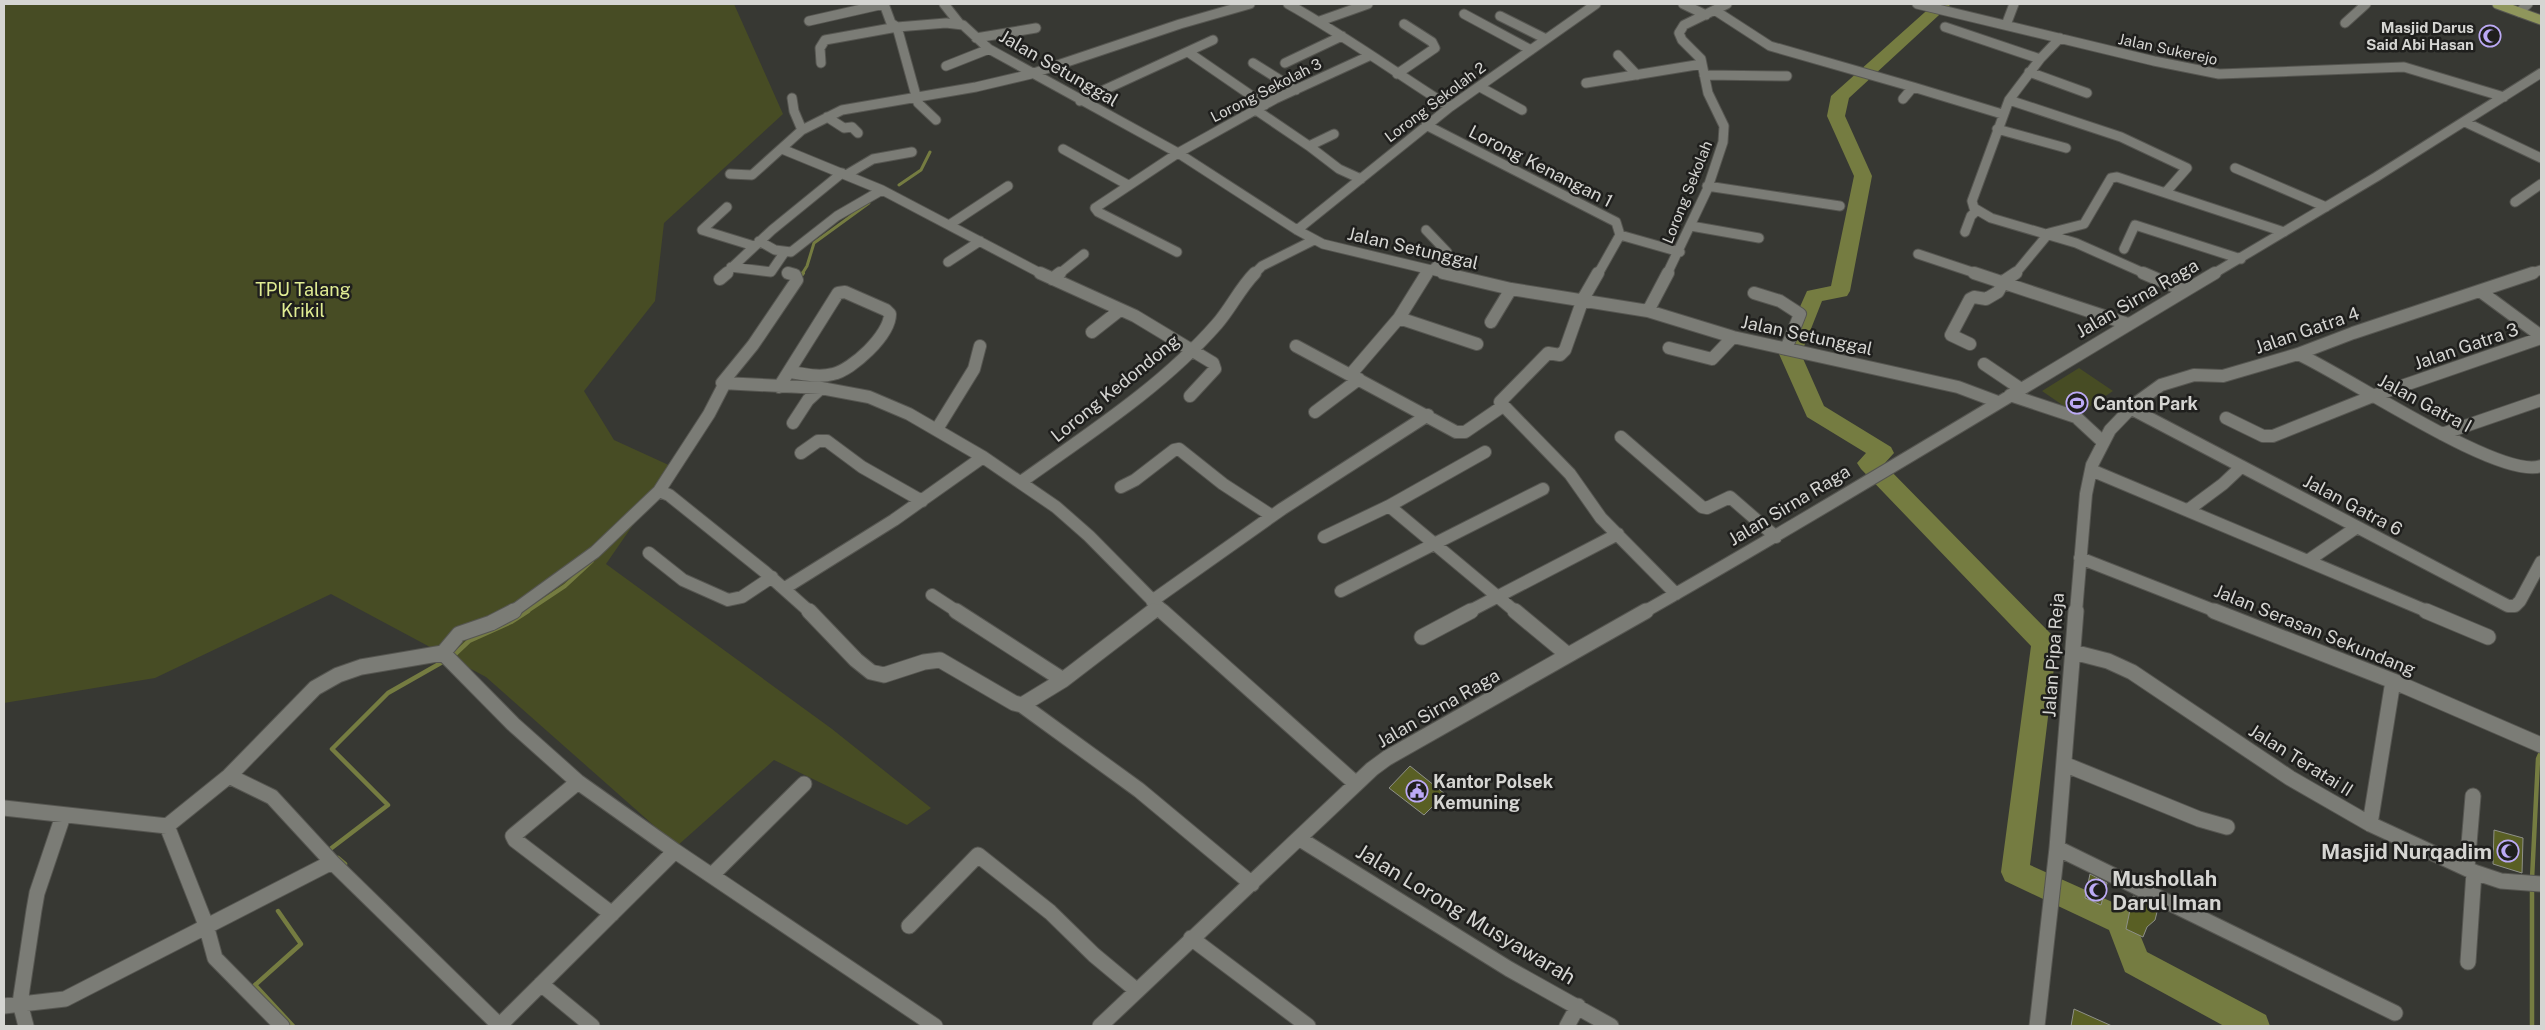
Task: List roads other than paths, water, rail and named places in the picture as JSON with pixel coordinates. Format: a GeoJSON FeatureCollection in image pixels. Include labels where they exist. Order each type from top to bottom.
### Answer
{"type":"FeatureCollection","features":[{"type":"Feature","properties":{"kind":"main road"},"geometry":{"type":"LineString","coordinates":[[2497,4],[2541,20]]}},
{"type":"Feature","properties":{"kind":"street"},"geometry":{"type":"LineString","coordinates":[[809,21],[884,4],[890,23],[897,27],[921,108],[936,120]]}},
{"type":"Feature","properties":{"kind":"street","name":"Jalan Setunggal"},"geometry":{"type":"LineString","coordinates":[[944,4],[959,23],[989,49],[1080,101],[1178,153],[1297,230],[1314,240],[1334,248],[1511,289],[1648,311],[1733,337],[1958,387],[1998,402]]}},
{"type":"Feature","properties":{"kind":"street"},"geometry":{"type":"LineString","coordinates":[[730,174],[752,175],[802,130],[827,117],[857,106],[917,97],[1031,74],[1158,30],[1250,4]]}},
{"type":"Feature","properties":{"kind":"street"},"geometry":{"type":"LineString","coordinates":[[1288,4],[1320,21],[1369,56],[1450,107]]}},
{"type":"Feature","properties":{"kind":"street"},"geometry":{"type":"LineString","coordinates":[[1341,4],[1349,10]]}},
{"type":"Feature","properties":{"kind":"street"},"geometry":{"type":"LineString","coordinates":[[1320,21],[1368,4]]}},
{"type":"Feature","properties":{"kind":"street","name":"Lorong Sekolah 2"},"geometry":{"type":"LineString","coordinates":[[1297,230],[1426,125],[1596,4]]}},
{"type":"Feature","properties":{"kind":"street"},"geometry":{"type":"LineString","coordinates":[[1683,4],[1711,13],[1770,46],[1862,71],[2002,114]]}},
{"type":"Feature","properties":{"kind":"street"},"geometry":{"type":"LineString","coordinates":[[1711,13],[1727,4]]}},
{"type":"Feature","properties":{"kind":"street","name":"Jalan Sukerejo"},"geometry":{"type":"LineString","coordinates":[[1917,4],[2172,66],[2219,74],[2404,67],[2504,97]]}},
{"type":"Feature","properties":{"kind":"street"},"geometry":{"type":"LineString","coordinates":[[2006,25],[2014,4]]}},
{"type":"Feature","properties":{"kind":"street"},"geometry":{"type":"LineString","coordinates":[[2345,23],[2366,4]]}},
{"type":"Feature","properties":{"kind":"street"},"geometry":{"type":"LineString","coordinates":[[2519,12],[2528,4]]}},
{"type":"Feature","properties":{"kind":"street","name":"Lorong Sekolah"},"geometry":{"type":"LineString","coordinates":[[1648,311],[1680,252],[1720,154],[1724,125],[1708,96],[1699,54],[1681,39],[1680,33],[1684,25],[1711,13]]}},
{"type":"Feature","properties":{"kind":"street"},"geometry":{"type":"LineString","coordinates":[[1464,14],[1532,50]]}},
{"type":"Feature","properties":{"kind":"street"},"geometry":{"type":"LineString","coordinates":[[1500,16],[1546,39]]}},
{"type":"Feature","properties":{"kind":"street"},"geometry":{"type":"LineString","coordinates":[[821,63],[820,48],[824,40],[897,27],[959,23]]}},
{"type":"Feature","properties":{"kind":"street"},"geometry":{"type":"LineString","coordinates":[[1397,74],[1432,51],[1435,46],[1404,24]]}},
{"type":"Feature","properties":{"kind":"street"},"geometry":{"type":"LineString","coordinates":[[1945,27],[2040,59]]}},
{"type":"Feature","properties":{"kind":"street"},"geometry":{"type":"LineString","coordinates":[[976,38],[1036,28]]}},
{"type":"Feature","properties":{"kind":"street"},"geometry":{"type":"LineString","coordinates":[[1285,63],[1342,36]]}},
{"type":"Feature","properties":{"kind":"street"},"geometry":{"type":"LineString","coordinates":[[2060,38],[2030,72],[2009,100],[2002,114],[1972,201],[1976,211],[1991,218],[2076,243],[2185,291]]}},
{"type":"Feature","properties":{"kind":"street"},"geometry":{"type":"LineString","coordinates":[[1080,101],[1213,40]]}},
{"type":"Feature","properties":{"kind":"street"},"geometry":{"type":"LineString","coordinates":[[946,66],[989,49]]}},
{"type":"Feature","properties":{"kind":"street"},"geometry":{"type":"LineString","coordinates":[[1188,52],[1339,169],[1361,178]]}},
{"type":"Feature","properties":{"kind":"street"},"geometry":{"type":"LineString","coordinates":[[1618,55],[1637,75]]}},
{"type":"Feature","properties":{"kind":"street","name":"Lorong Sekolah 3"},"geometry":{"type":"LineString","coordinates":[[1176,252],[1095,210],[1096,206],[1178,153],[1261,107],[1369,56]]}},
{"type":"Feature","properties":{"kind":"street"},"geometry":{"type":"LineString","coordinates":[[1253,63],[1296,90]]}},
{"type":"Feature","properties":{"kind":"street"},"geometry":{"type":"LineString","coordinates":[[1586,83],[1637,75],[1703,70],[1787,76]]}},
{"type":"Feature","properties":{"kind":"street"},"geometry":{"type":"LineString","coordinates":[[2030,72],[2087,93]]}},
{"type":"Feature","properties":{"kind":"street","name":"Jalan Sirna Raga"},"geometry":{"type":"LineString","coordinates":[[1100,1026],[1191,938],[1300,839],[1354,782],[1387,758],[1776,537],[1868,479],[2241,259],[2466,122],[2541,73]]}},
{"type":"Feature","properties":{"kind":"street"},"geometry":{"type":"LineString","coordinates":[[1480,86],[1522,110]]}},
{"type":"Feature","properties":{"kind":"street"},"geometry":{"type":"LineString","coordinates":[[1903,100],[1910,88],[1913,87]]}},
{"type":"Feature","properties":{"kind":"street"},"geometry":{"type":"LineString","coordinates":[[792,98],[794,111],[802,130]]}},
{"type":"Feature","properties":{"kind":"street"},"geometry":{"type":"LineString","coordinates":[[2009,100],[2122,137],[2187,168],[2166,192]]}},
{"type":"Feature","properties":{"kind":"street"},"geometry":{"type":"LineString","coordinates":[[827,117],[844,128],[852,127],[858,133]]}},
{"type":"Feature","properties":{"kind":"street"},"geometry":{"type":"LineString","coordinates":[[2466,122],[2541,158]]}},
{"type":"Feature","properties":{"kind":"street","name":"Lorong Kenangan 1"},"geometry":{"type":"LineString","coordinates":[[1426,125],[1616,222],[1620,235]]}},
{"type":"Feature","properties":{"kind":"street"},"geometry":{"type":"LineString","coordinates":[[1998,129],[2066,148]]}},
{"type":"Feature","properties":{"kind":"street"},"geometry":{"type":"LineString","coordinates":[[1309,146],[1334,134]]}},
{"type":"Feature","properties":{"kind":"street"},"geometry":{"type":"LineString","coordinates":[[782,149],[882,190],[1052,279],[1120,310],[1191,350],[1215,366],[1190,396]]}},
{"type":"Feature","properties":{"kind":"street"},"geometry":{"type":"LineString","coordinates":[[1063,149],[1128,185]]}},
{"type":"Feature","properties":{"kind":"street"},"geometry":{"type":"LineString","coordinates":[[720,279],[757,243],[844,174],[873,159],[912,152]]}},
{"type":"Feature","properties":{"kind":"street"},"geometry":{"type":"LineString","coordinates":[[2235,168],[2326,207]]}},
{"type":"Feature","properties":{"kind":"street"},"geometry":{"type":"LineString","coordinates":[[1970,344],[1951,335],[1970,299],[1974,297],[1986,299],[1998,292],[2004,281],[2014,274],[2048,234],[2060,228],[2084,224],[2111,178],[2166,192],[2284,232]]}},
{"type":"Feature","properties":{"kind":"street"},"geometry":{"type":"LineString","coordinates":[[2515,202],[2541,184]]}},
{"type":"Feature","properties":{"kind":"street"},"geometry":{"type":"LineString","coordinates":[[949,225],[1008,186]]}},
{"type":"Feature","properties":{"kind":"street"},"geometry":{"type":"LineString","coordinates":[[1707,186],[1840,206]]}},
{"type":"Feature","properties":{"kind":"street"},"geometry":{"type":"LineString","coordinates":[[727,207],[702,230],[757,243],[784,253],[796,250],[837,216],[882,190]]}},
{"type":"Feature","properties":{"kind":"street"},"geometry":{"type":"LineString","coordinates":[[1965,232],[1971,216],[1976,211]]}},
{"type":"Feature","properties":{"kind":"street"},"geometry":{"type":"LineString","coordinates":[[2124,249],[2135,225],[2241,259]]}},
{"type":"Feature","properties":{"kind":"street"},"geometry":{"type":"LineString","coordinates":[[1691,226],[1759,238]]}},
{"type":"Feature","properties":{"kind":"street"},"geometry":{"type":"LineString","coordinates":[[1315,412],[1355,377],[1430,270],[1445,258],[1447,252],[1445,247],[1426,230]]}},
{"type":"Feature","properties":{"kind":"street"},"geometry":{"type":"LineString","coordinates":[[1676,594],[1601,518],[1570,474],[1503,406],[1501,400],[1547,354],[1560,355],[1565,350],[1583,300],[1620,235],[1680,252]]}},
{"type":"Feature","properties":{"kind":"street","name":"Lorong Kedondong"},"geometry":{"type":"LineString","coordinates":[[1021,482],[1111,418],[1160,378],[1220,320],[1254,272],[1272,260],[1314,240]]}},
{"type":"Feature","properties":{"kind":"street"},"geometry":{"type":"LineString","coordinates":[[948,262],[980,241]]}},
{"type":"Feature","properties":{"kind":"street"},"geometry":{"type":"LineString","coordinates":[[731,267],[771,272],[784,253]]}},
{"type":"Feature","properties":{"kind":"street"},"geometry":{"type":"LineString","coordinates":[[1052,279],[1084,254]]}},
{"type":"Feature","properties":{"kind":"street"},"geometry":{"type":"LineString","coordinates":[[1918,254],[2004,281],[2128,324]]}},
{"type":"Feature","properties":{"kind":"street","name":"Jalan Gatra 4"},"geometry":{"type":"LineString","coordinates":[[2102,442],[2130,408],[2153,389],[2175,380],[2194,376],[2223,376],[2298,354],[2541,270]]}},
{"type":"Feature","properties":{"kind":"street"},"geometry":{"type":"LineString","coordinates":[[788,273],[794,275],[797,280],[752,345],[722,383],[821,388],[853,392],[887,402],[983,457],[1056,507],[1089,536],[1155,604],[1354,782]]}},
{"type":"Feature","properties":{"kind":"street"},"geometry":{"type":"LineString","coordinates":[[1491,322],[1511,289]]}},
{"type":"Feature","properties":{"kind":"street"},"geometry":{"type":"LineString","coordinates":[[2480,291],[2541,337]]}},
{"type":"Feature","properties":{"kind":"street"},"geometry":{"type":"LineString","coordinates":[[780,387],[840,292],[886,310],[890,314],[891,318],[885,331],[847,369],[825,376],[790,372]]}},
{"type":"Feature","properties":{"kind":"street"},"geometry":{"type":"LineString","coordinates":[[1754,293],[1780,301],[1800,314],[1790,349]]}},
{"type":"Feature","properties":{"kind":"street"},"geometry":{"type":"LineString","coordinates":[[1092,332],[1120,310]]}},
{"type":"Feature","properties":{"kind":"street"},"geometry":{"type":"LineString","coordinates":[[1398,318],[1477,344]]}},
{"type":"Feature","properties":{"kind":"street"},"geometry":{"type":"LineString","coordinates":[[1670,348],[1712,359],[1719,354],[1733,337]]}},
{"type":"Feature","properties":{"kind":"street","name":"Jalan Gatra 3"},"geometry":{"type":"LineString","coordinates":[[2226,418],[2263,436],[2274,436],[2373,396],[2541,337]]}},
{"type":"Feature","properties":{"kind":"street"},"geometry":{"type":"LineString","coordinates":[[937,429],[974,369],[980,346]]}},
{"type":"Feature","properties":{"kind":"street"},"geometry":{"type":"LineString","coordinates":[[1296,346],[1428,415],[1456,432],[1462,433],[1503,406]]}},
{"type":"Feature","properties":{"kind":"street","name":"Jalan Gatra I"},"geometry":{"type":"LineString","coordinates":[[2298,354],[2324,366],[2373,396],[2442,434],[2522,468],[2533,469],[2541,466]]}},
{"type":"Feature","properties":{"kind":"street"},"geometry":{"type":"LineString","coordinates":[[1984,364],[2016,392],[2078,419],[2102,442]]}},
{"type":"Feature","properties":{"kind":"street"},"geometry":{"type":"LineString","coordinates":[[447,658],[459,634],[507,615],[573,569],[663,493],[709,414],[730,384]]}},
{"type":"Feature","properties":{"kind":"street"},"geometry":{"type":"LineString","coordinates":[[793,423],[808,400],[821,388]]}},
{"type":"Feature","properties":{"kind":"street"},"geometry":{"type":"LineString","coordinates":[[2442,434],[2541,400]]}},
{"type":"Feature","properties":{"kind":"street","name":"Jalan Gatra 6"},"geometry":{"type":"LineString","coordinates":[[2130,408],[2508,606],[2515,606],[2520,601],[2541,562]]}},
{"type":"Feature","properties":{"kind":"street"},"geometry":{"type":"LineString","coordinates":[[1022,705],[1063,680],[1155,604],[1272,516],[1428,415]]}},
{"type":"Feature","properties":{"kind":"street"},"geometry":{"type":"LineString","coordinates":[[1621,437],[1702,507],[1707,508],[1730,497],[1776,537]]}},
{"type":"Feature","properties":{"kind":"street"},"geometry":{"type":"LineString","coordinates":[[801,453],[818,441],[827,441],[862,466],[922,501]]}},
{"type":"Feature","properties":{"kind":"street","name":"Jalan Pipa Reja"},"geometry":{"type":"LineString","coordinates":[[2037,1026],[2049,904],[2057,848],[2086,494],[2091,470],[2102,442]]}},
{"type":"Feature","properties":{"kind":"street"},"geometry":{"type":"LineString","coordinates":[[1121,487],[1135,480],[1174,450],[1179,449],[1223,484],[1272,516]]}},
{"type":"Feature","properties":{"kind":"street"},"geometry":{"type":"LineString","coordinates":[[1324,537],[1389,506],[1485,452]]}},
{"type":"Feature","properties":{"kind":"street"},"geometry":{"type":"LineString","coordinates":[[785,588],[922,501],[983,457]]}},
{"type":"Feature","properties":{"kind":"street"},"geometry":{"type":"LineString","coordinates":[[2188,510],[2223,484],[2241,467]]}},
{"type":"Feature","properties":{"kind":"street"},"geometry":{"type":"LineString","coordinates":[[2091,470],[2309,560],[2488,637]]}},
{"type":"Feature","properties":{"kind":"street"},"geometry":{"type":"LineString","coordinates":[[1341,591],[1543,489]]}},
{"type":"Feature","properties":{"kind":"street"},"geometry":{"type":"LineString","coordinates":[[663,493],[785,588],[870,671],[878,675],[887,674],[925,660],[940,660],[1006,699],[1022,705],[1139,790],[1252,884]]}},
{"type":"Feature","properties":{"kind":"street"},"geometry":{"type":"LineString","coordinates":[[1389,506],[1568,655]]}},
{"type":"Feature","properties":{"kind":"street"},"geometry":{"type":"LineString","coordinates":[[2309,560],[2357,527]]}},
{"type":"Feature","properties":{"kind":"street"},"geometry":{"type":"LineString","coordinates":[[1422,637],[1578,552],[1618,534]]}},
{"type":"Feature","properties":{"kind":"street"},"geometry":{"type":"LineString","coordinates":[[649,553],[683,580],[728,600],[742,597],[772,577]]}},
{"type":"Feature","properties":{"kind":"street","name":"Jalan Serasan Sekundang"},"geometry":{"type":"LineString","coordinates":[[2080,558],[2393,680],[2538,743]]}},
{"type":"Feature","properties":{"kind":"street"},"geometry":{"type":"LineString","coordinates":[[932,595],[1063,680]]}},
{"type":"Feature","properties":{"kind":"street","name":"Jalan Teratai II"},"geometry":{"type":"LineString","coordinates":[[2073,652],[2108,661],[2132,672],[2290,778],[2370,824],[2471,870],[2501,881],[2541,884]]}},
{"type":"Feature","properties":{"kind":"street"},"geometry":{"type":"LineString","coordinates":[[4,808],[167,826],[229,776],[315,688],[327,680],[361,667],[447,658]]}},
{"type":"Feature","properties":{"kind":"street"},"geometry":{"type":"LineString","coordinates":[[447,658],[513,724],[578,782],[675,851],[934,1026]]}},
{"type":"Feature","properties":{"kind":"street"},"geometry":{"type":"LineString","coordinates":[[2370,824],[2393,680]]}},
{"type":"Feature","properties":{"kind":"street"},"geometry":{"type":"LineString","coordinates":[[2064,764],[2227,827]]}},
{"type":"Feature","properties":{"kind":"street"},"geometry":{"type":"LineString","coordinates":[[229,776],[272,797],[332,862],[500,1026],[675,851]]}},
{"type":"Feature","properties":{"kind":"street"},"geometry":{"type":"LineString","coordinates":[[578,782],[514,836],[515,840],[612,914]]}},
{"type":"Feature","properties":{"kind":"street"},"geometry":{"type":"LineString","coordinates":[[712,875],[804,784]]}},
{"type":"Feature","properties":{"kind":"street"},"geometry":{"type":"LineString","coordinates":[[2468,962],[2473,796]]}},
{"type":"Feature","properties":{"kind":"street"},"geometry":{"type":"LineString","coordinates":[[26,1026],[20,1003],[37,893],[63,816]]}},
{"type":"Feature","properties":{"kind":"street"},"geometry":{"type":"LineString","coordinates":[[167,826],[206,926],[212,952],[219,963],[282,1026]]}},
{"type":"Feature","properties":{"kind":"street","name":"Jalan Lorong Musyawarah"},"geometry":{"type":"LineString","coordinates":[[1300,839],[1509,969],[1611,1026]]}},
{"type":"Feature","properties":{"kind":"street"},"geometry":{"type":"LineString","coordinates":[[2057,848],[2395,1013]]}},
{"type":"Feature","properties":{"kind":"street"},"geometry":{"type":"LineString","coordinates":[[909,926],[979,856],[1050,912],[1094,955],[1136,990]]}},
{"type":"Feature","properties":{"kind":"street"},"geometry":{"type":"LineString","coordinates":[[4,1006],[65,999],[332,862]]}},
{"type":"Feature","properties":{"kind":"street"},"geometry":{"type":"LineString","coordinates":[[1191,938],[1308,1026]]}},
{"type":"Feature","properties":{"kind":"street"},"geometry":{"type":"LineString","coordinates":[[541,984],[592,1026]]}},
{"type":"Feature","properties":{"kind":"street"},"geometry":{"type":"LineString","coordinates":[[1567,1026],[1578,1006]]}},
{"type":"Feature","properties":{"kind":"waterway"},"geometry":{"type":"LineString","coordinates":[[1943,4],[1840,96],[1836,116],[1863,176],[1840,291],[1814,296],[1790,354],[1815,411],[1883,453],[1869,463],[2044,643],[2015,872],[2120,920],[2136,962],[2255,1026]]}},
{"type":"Feature","properties":{"kind":"waterway"},"geometry":{"type":"LineString","coordinates":[[899,185],[921,170],[930,152]]}},
{"type":"Feature","properties":{"kind":"waterway"},"geometry":{"type":"LineString","coordinates":[[802,274],[807,266],[814,243],[869,203]]}},
{"type":"Feature","properties":{"kind":"waterway"},"geometry":{"type":"LineString","coordinates":[[800,277],[803,273]]}},
{"type":"Feature","properties":{"kind":"waterway"},"geometry":{"type":"LineString","coordinates":[[526,612],[565,586],[592,561]]}},
{"type":"Feature","properties":{"kind":"waterway"},"geometry":{"type":"LineString","coordinates":[[452,657],[469,641],[511,622],[528,611]]}},
{"type":"Feature","properties":{"kind":"waterway"},"geometry":{"type":"LineString","coordinates":[[329,850],[388,805],[332,749],[388,693],[446,660]]}},
{"type":"Feature","properties":{"kind":"waterway"},"geometry":{"type":"LineString","coordinates":[[2532,879],[2538,759],[2541,752]]}},
{"type":"Feature","properties":{"kind":"waterway"},"geometry":{"type":"LineString","coordinates":[[338,858],[345,864]]}},
{"type":"Feature","properties":{"kind":"waterway"},"geometry":{"type":"LineString","coordinates":[[2532,886],[2532,1026]]}},
{"type":"Feature","properties":{"kind":"waterway"},"geometry":{"type":"LineString","coordinates":[[278,911],[301,944],[255,985],[293,1026]]}},
{"type":"Feature","properties":{"kind":"place","name":"Masjid Darus Said Abi Hasan"},"geometry":{"type":"Point","coordinates":[2490,36]}},
{"type":"Feature","properties":{"kind":"place","name":"Canton Park"},"geometry":{"type":"Point","coordinates":[2077,403]}},
{"type":"Feature","properties":{"kind":"place","name":"Kantor Polsek Kemuning"},"geometry":{"type":"Point","coordinates":[1417,791]}},
{"type":"Feature","properties":{"kind":"place","name":"Masjid Nurqadim"},"geometry":{"type":"Point","coordinates":[2508,851]}},
{"type":"Feature","properties":{"kind":"place","name":"Mushollah Darul Iman"},"geometry":{"type":"Point","coordinates":[2096,890]}},
{"type":"Feature","properties":{"kind":"park label","name":"TPU Talang Krikil"},"geometry":{"type":"Point","coordinates":[303,299]}}]}
